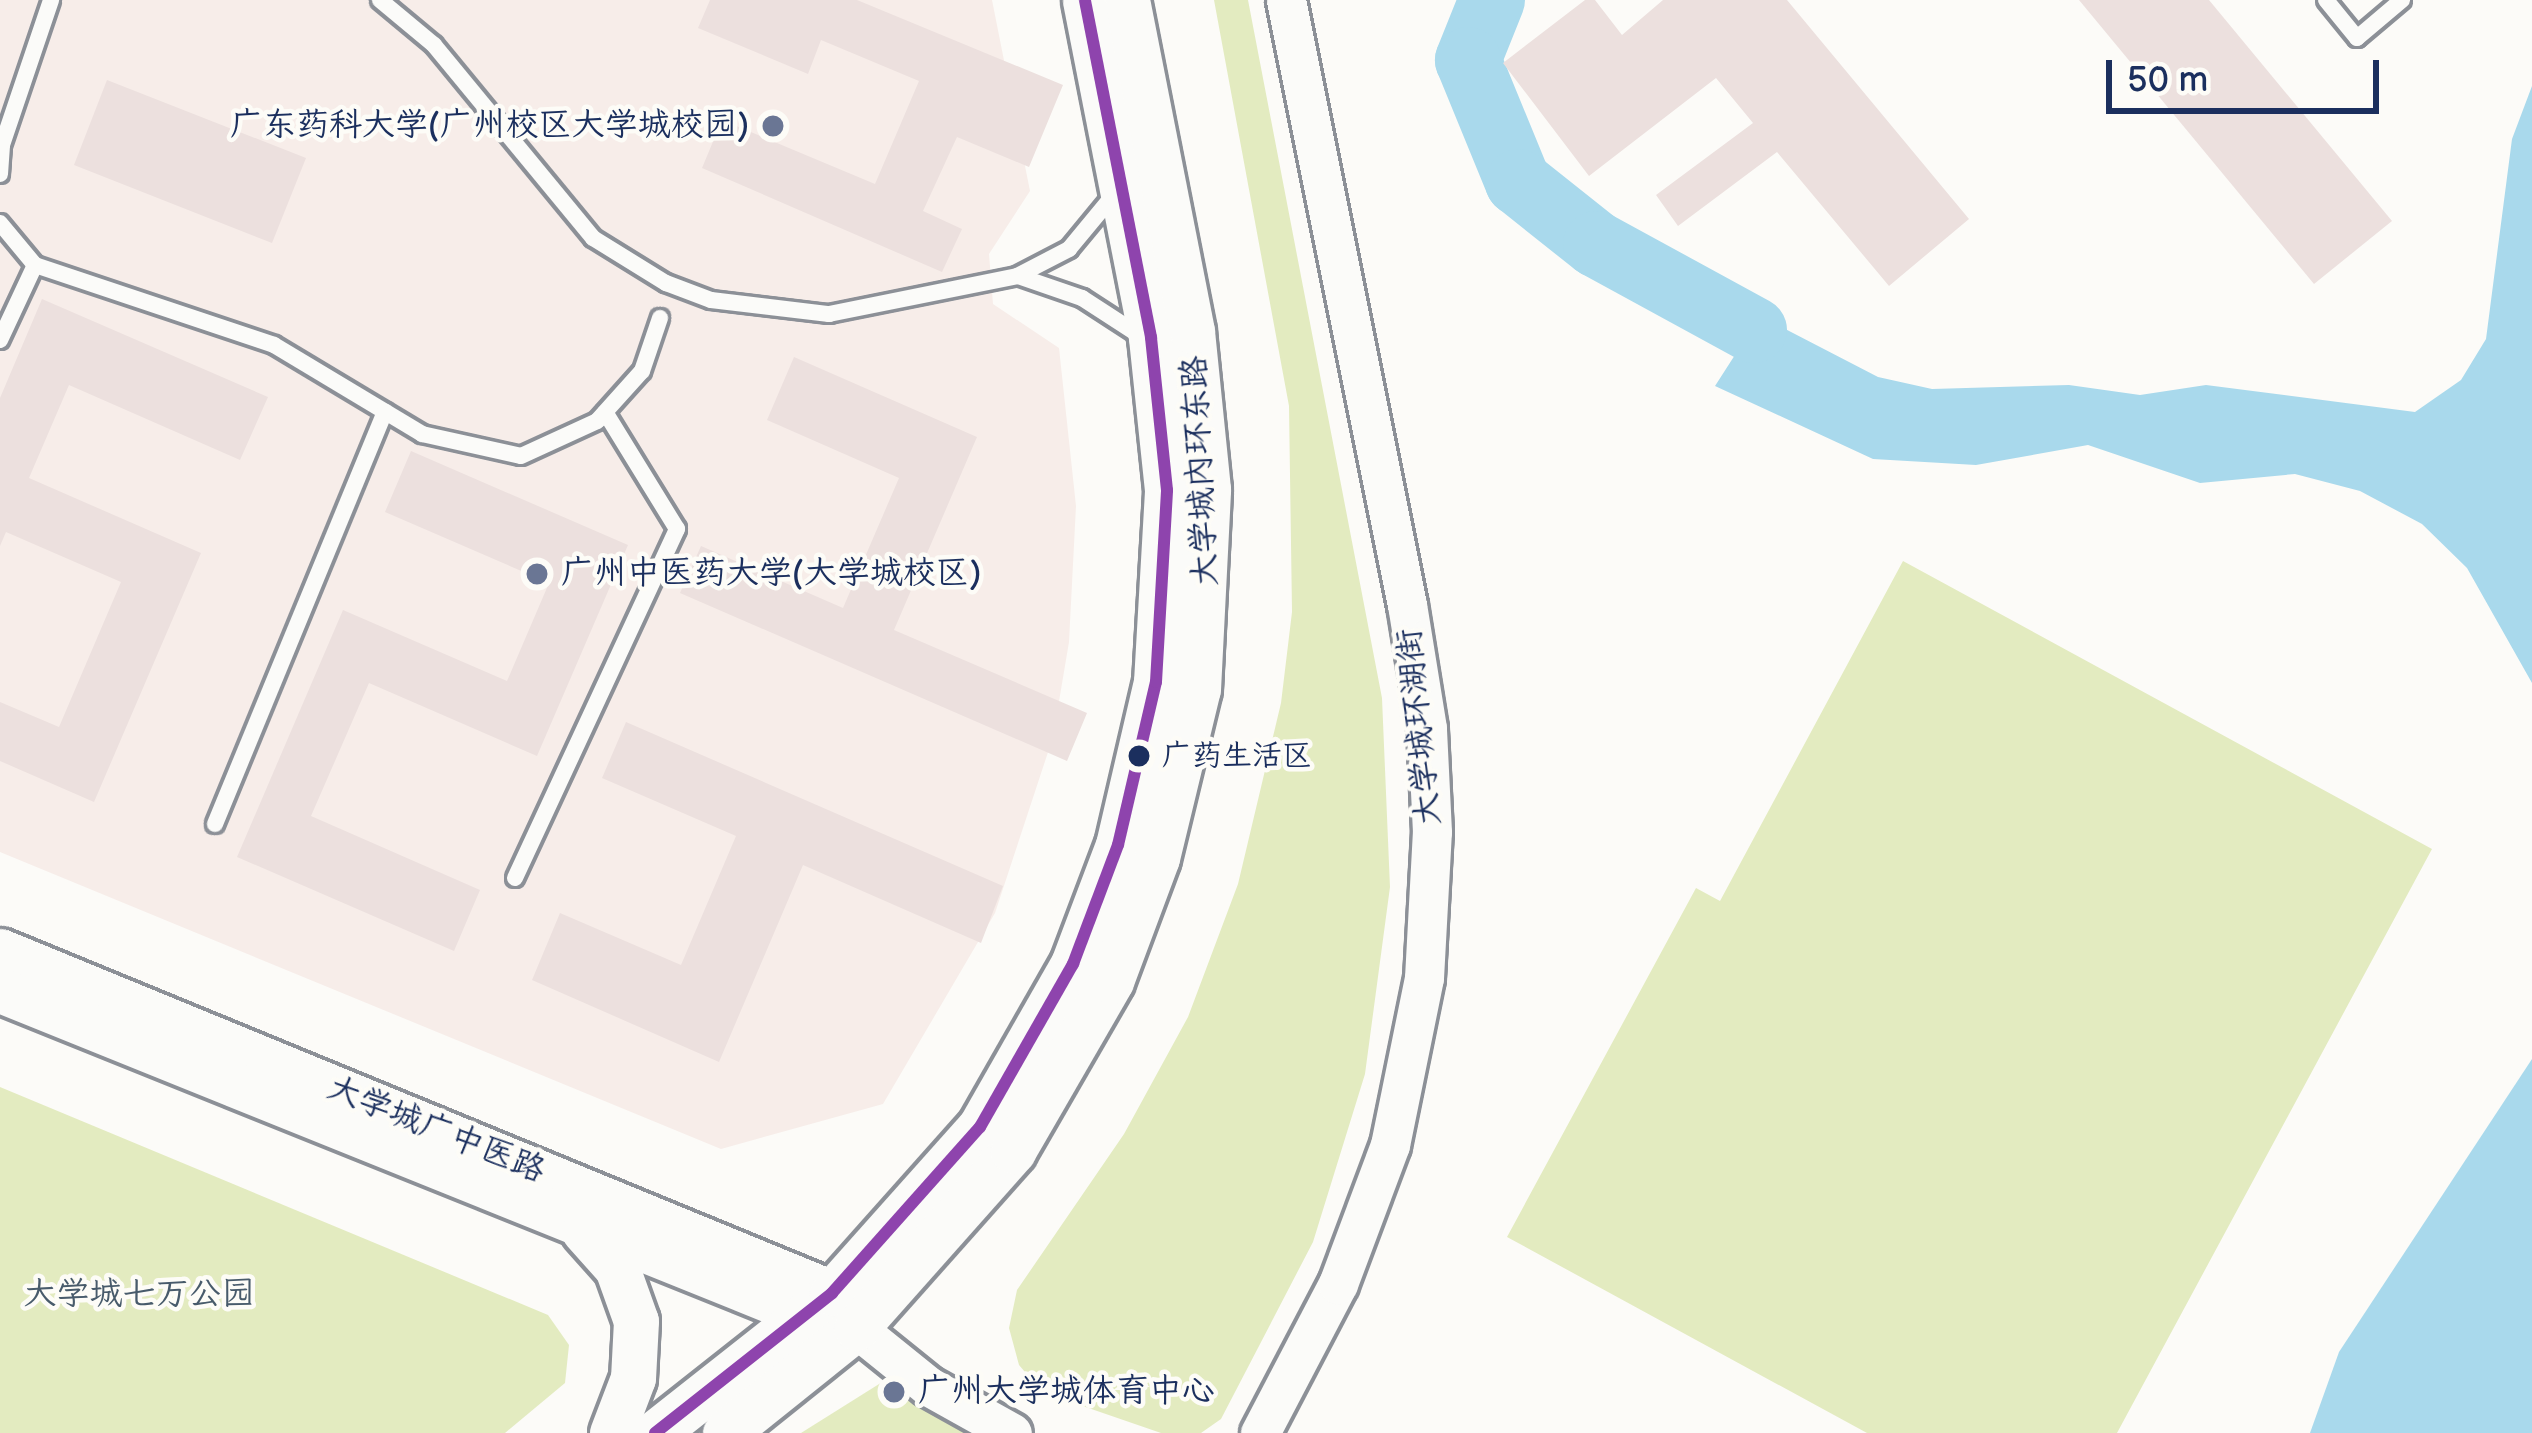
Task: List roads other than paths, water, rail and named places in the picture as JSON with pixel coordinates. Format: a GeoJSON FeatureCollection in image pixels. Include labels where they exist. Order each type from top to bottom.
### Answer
{"type":"FeatureCollection","features":[{"type":"Feature","properties":{"kind":"main road","name":"大学城内环东路"},"geometry":{"type":"LineString","coordinates":[[725,1433],[830,1314],[980,1127],[1072,964],[1118,845],[1140,767],[1167,603],[1163,418],[1085,0]]}},
{"type":"Feature","properties":{"kind":"main road","name":"大学城内环东路"},"geometry":{"type":"LineString","coordinates":[[655,1433],[830,1314],[1013,1151],[1079,1043],[1136,917],[1180,777],[1208,605],[1204,414],[1127,0]]}},
{"type":"Feature","properties":{"kind":"main road","name":"大学城广中医路"},"geometry":{"type":"LineString","coordinates":[[0,951],[830,1314]]}},
{"type":"Feature","properties":{"kind":"main road","name":"大学城广中医路"},"geometry":{"type":"LineString","coordinates":[[0,990],[581,1228],[830,1314]]}},
{"type":"Feature","properties":{"kind":"main road"},"geometry":{"type":"LineString","coordinates":[[581,1228],[616,1268],[635,1322],[633,1378],[612,1433]]}},
{"type":"Feature","properties":{"kind":"street","name":"大学城环湖街"},"geometry":{"type":"LineString","coordinates":[[1259,1433],[1338,1284],[1390,1145],[1424,978],[1432,832],[1427,728],[1403,584],[1286,0]]}},
{"type":"Feature","properties":{"kind":"street","name":"大学城广中医路"},"geometry":{"type":"LineString","coordinates":[[830,1314],[928,1386],[1012,1433]]}},
{"type":"Feature","properties":{"kind":"lane"},"geometry":{"type":"LineString","coordinates":[[0,174],[2,145],[51,0]]}},
{"type":"Feature","properties":{"kind":"lane"},"geometry":{"type":"LineString","coordinates":[[380,0],[460,74],[562,208],[666,283],[749,309],[829,314],[1017,276],[1083,238],[1121,178]]}},
{"type":"Feature","properties":{"kind":"lane"},"geometry":{"type":"LineString","coordinates":[[2326,0],[2357,38],[2402,0]]}},
{"type":"Feature","properties":{"kind":"lane"},"geometry":{"type":"LineString","coordinates":[[0,223],[35,265],[274,345],[422,434],[521,456],[605,412],[642,371],[660,318]]}},
{"type":"Feature","properties":{"kind":"lane"},"geometry":{"type":"LineString","coordinates":[[0,340],[35,265]]}},
{"type":"Feature","properties":{"kind":"lane"},"geometry":{"type":"LineString","coordinates":[[1017,276],[1110,312],[1154,353]]}},
{"type":"Feature","properties":{"kind":"lane"},"geometry":{"type":"LineString","coordinates":[[215,824],[385,412]]}},
{"type":"Feature","properties":{"kind":"lane"},"geometry":{"type":"LineString","coordinates":[[515,878],[677,529],[605,412]]}},
{"type":"Feature","properties":{"kind":"water"},"geometry":{"type":"Polygon","coordinates":[[[2532,86],[2532,683],[2467,568],[2422,524],[2360,491],[2295,474],[2200,483],[2088,445],[1976,465],[1873,459],[1715,386],[1760,316],[1878,377],[1932,389],[2069,385],[2140,395],[2206,385],[2415,412],[2461,380],[2486,339],[2512,139],[2532,86]]]}},
{"type":"Feature","properties":{"kind":"water"},"geometry":{"type":"Polygon","coordinates":[[[2532,1059],[2532,1433],[2310,1433],[2339,1352],[2532,1059]]]}},
{"type":"Feature","properties":{"kind":"waterway"},"geometry":{"type":"LineString","coordinates":[[1492,0],[1468,60],[1518,182],[1596,244],[1754,330]]}},
{"type":"Feature","properties":{"kind":"place","name":"广东药科大学(广州校区大学城校园)"},"geometry":{"type":"Point","coordinates":[773,126]}},
{"type":"Feature","properties":{"kind":"place","name":"广州中医药大学(大学城校区)"},"geometry":{"type":"Point","coordinates":[537,574]}},
{"type":"Feature","properties":{"kind":"place","name":"广药生活区"},"geometry":{"type":"Point","coordinates":[1139,756]}},
{"type":"Feature","properties":{"kind":"place","name":"广州大学城体育中心"},"geometry":{"type":"Point","coordinates":[894,1392]}},
{"type":"Feature","properties":{"kind":"park label","name":"大学城七万公园"},"geometry":{"type":"Point","coordinates":[139,1295]}}]}
